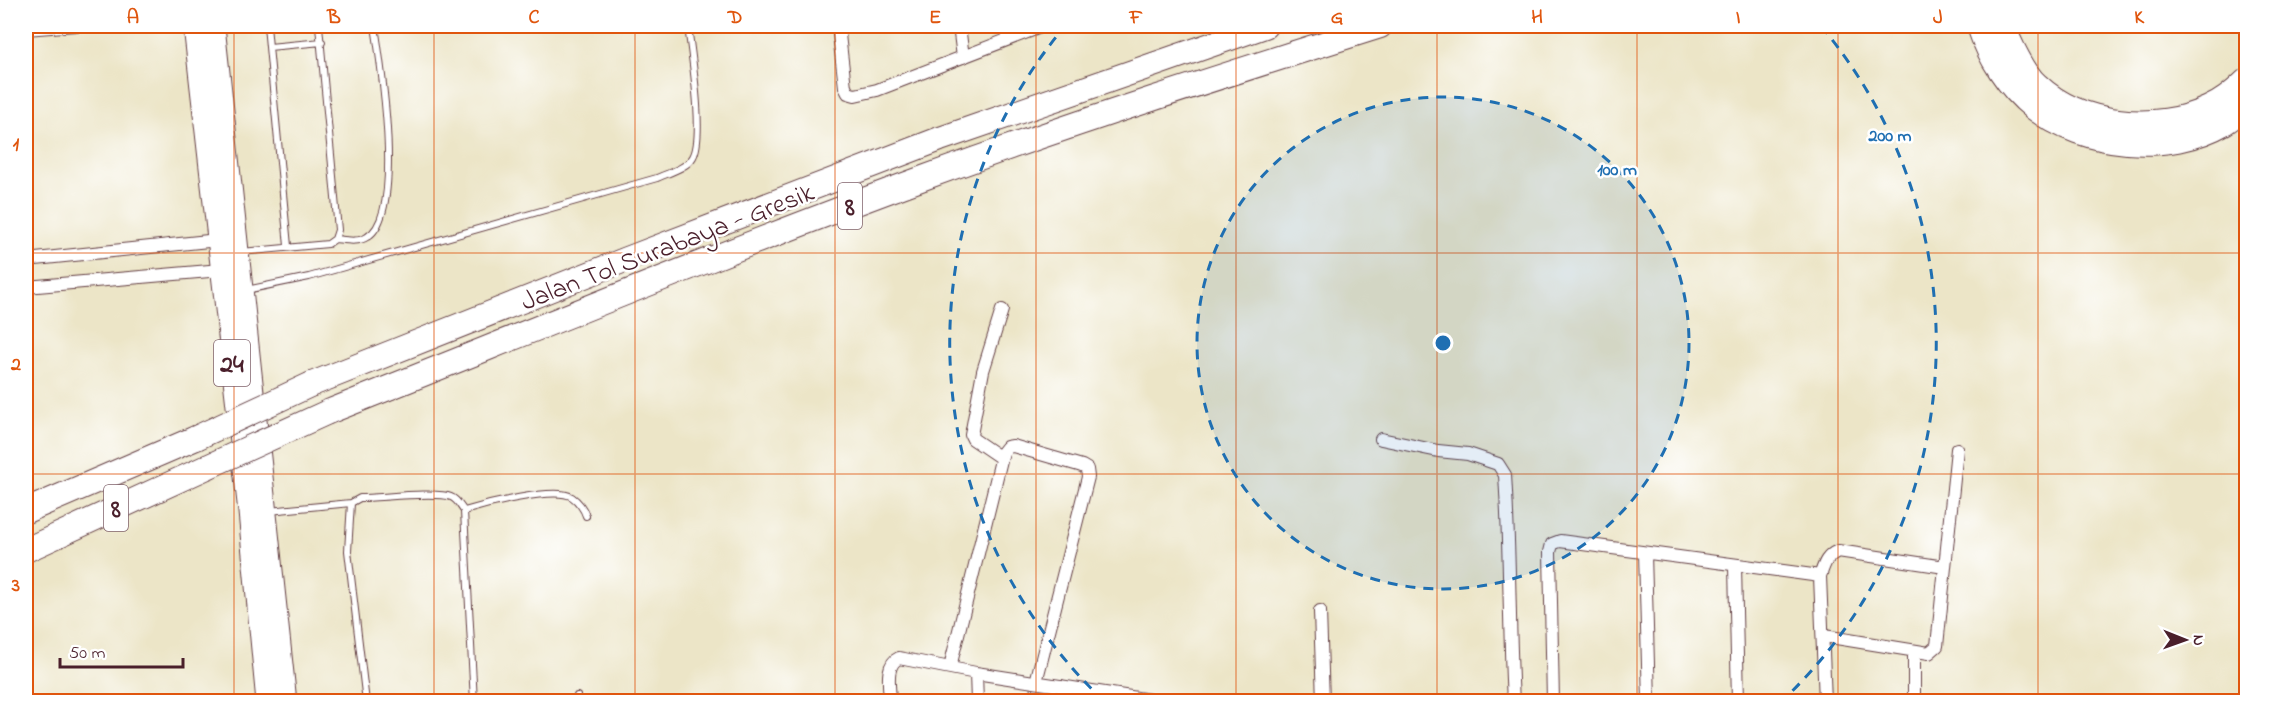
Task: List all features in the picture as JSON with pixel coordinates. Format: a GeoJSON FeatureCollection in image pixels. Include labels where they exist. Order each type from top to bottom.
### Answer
{"type":"FeatureCollection","features":[{"type":"Feature","properties":{"kind":"highway","name":"24"},"geometry":{"type":"LineString","coordinates":[[194,26],[249,512],[267,702]]}},
{"type":"Feature","properties":{"kind":"highway","name":"24"},"geometry":{"type":"LineString","coordinates":[[213,26],[286,702]]}},
{"type":"Feature","properties":{"kind":"highway","name":"Jalan Tol Surabaya - Gresik"},"geometry":{"type":"LineString","coordinates":[[26,511],[196,438],[312,384],[627,259],[929,143],[1265,26]]}},
{"type":"Feature","properties":{"kind":"highway","name":"Jalan Tol Surabaya - Gresik"},"geometry":{"type":"LineString","coordinates":[[26,550],[328,412],[721,256],[926,177],[1135,103],[1380,26]]}},
{"type":"Feature","properties":{"kind":"highway"},"geometry":{"type":"LineString","coordinates":[[1979,26],[2001,73],[2016,90],[2033,107],[2076,131],[2108,140],[2137,143],[2162,142],[2188,136],[2223,123],[2247,107]]}},
{"type":"Feature","properties":{"kind":"highway"},"geometry":{"type":"LineString","coordinates":[[2004,26],[2008,39],[2035,84],[2055,100],[2079,111],[2106,119],[2165,121],[2191,115],[2211,107],[2247,81]]}},
{"type":"Feature","properties":{"kind":"street"},"geometry":{"type":"LineString","coordinates":[[838,26],[845,87],[852,95],[878,90],[1043,26]]}},
{"type":"Feature","properties":{"kind":"street"},"geometry":{"type":"LineString","coordinates":[[959,26],[963,57]]}},
{"type":"Feature","properties":{"kind":"street"},"geometry":{"type":"LineString","coordinates":[[26,260],[218,240]]}},
{"type":"Feature","properties":{"kind":"street"},"geometry":{"type":"LineString","coordinates":[[26,287],[221,270]]}},
{"type":"Feature","properties":{"kind":"street"},"geometry":{"type":"LineString","coordinates":[[1001,458],[973,439],[971,435],[983,371],[1002,310]]}},
{"type":"Feature","properties":{"kind":"street"},"geometry":{"type":"LineString","coordinates":[[1381,439],[1438,451],[1468,453],[1498,464],[1505,475],[1510,557],[1513,702]]}},
{"type":"Feature","properties":{"kind":"street"},"geometry":{"type":"LineString","coordinates":[[950,667],[1001,458],[1007,447],[1013,446],[1082,466],[1087,470],[1088,477],[1036,682]]}},
{"type":"Feature","properties":{"kind":"street"},"geometry":{"type":"LineString","coordinates":[[1824,636],[1929,653],[1936,646],[1957,449]]}},
{"type":"Feature","properties":{"kind":"street"},"geometry":{"type":"LineString","coordinates":[[1553,702],[1550,552],[1552,544],[1560,541],[1820,576]]}},
{"type":"Feature","properties":{"kind":"street"},"geometry":{"type":"LineString","coordinates":[[1825,702],[1820,576],[1826,560],[1838,551],[1945,567]]}},
{"type":"Feature","properties":{"kind":"street"},"geometry":{"type":"LineString","coordinates":[[1645,553],[1649,702]]}},
{"type":"Feature","properties":{"kind":"street"},"geometry":{"type":"LineString","coordinates":[[1735,565],[1738,702]]}},
{"type":"Feature","properties":{"kind":"street"},"geometry":{"type":"LineString","coordinates":[[1320,611],[1323,702]]}},
{"type":"Feature","properties":{"kind":"street"},"geometry":{"type":"LineString","coordinates":[[1914,651],[1914,702]]}},
{"type":"Feature","properties":{"kind":"street"},"geometry":{"type":"LineString","coordinates":[[890,702],[890,666],[893,660],[899,658],[976,673],[1163,702]]}},
{"type":"Feature","properties":{"kind":"street"},"geometry":{"type":"LineString","coordinates":[[976,673],[977,702]]}},
{"type":"Feature","properties":{"kind":"street"},"geometry":{"type":"LineString","coordinates":[[1062,686],[1063,702]]}},
{"type":"Feature","properties":{"kind":"lane"},"geometry":{"type":"LineString","coordinates":[[26,32],[102,26]]}},
{"type":"Feature","properties":{"kind":"lane"},"geometry":{"type":"LineString","coordinates":[[267,26],[288,246]]}},
{"type":"Feature","properties":{"kind":"lane"},"geometry":{"type":"LineString","coordinates":[[238,252],[328,244],[335,239],[338,218],[319,26]]}},
{"type":"Feature","properties":{"kind":"lane"},"geometry":{"type":"LineString","coordinates":[[335,239],[360,240],[368,237],[382,217],[387,196],[386,106],[375,26]]}},
{"type":"Feature","properties":{"kind":"lane"},"geometry":{"type":"LineString","coordinates":[[243,291],[320,274],[646,181],[679,169],[693,158],[698,137],[688,26]]}},
{"type":"Feature","properties":{"kind":"lane"},"geometry":{"type":"LineString","coordinates":[[269,47],[322,42]]}},
{"type":"Feature","properties":{"kind":"lane"},"geometry":{"type":"LineString","coordinates":[[464,511],[486,504],[543,494],[570,496],[582,507],[586,516]]}},
{"type":"Feature","properties":{"kind":"lane"},"geometry":{"type":"LineString","coordinates":[[266,512],[351,503],[360,498],[449,496],[455,499],[464,511],[474,702]]}},
{"type":"Feature","properties":{"kind":"lane"},"geometry":{"type":"LineString","coordinates":[[351,503],[348,551],[366,702]]}}]}
